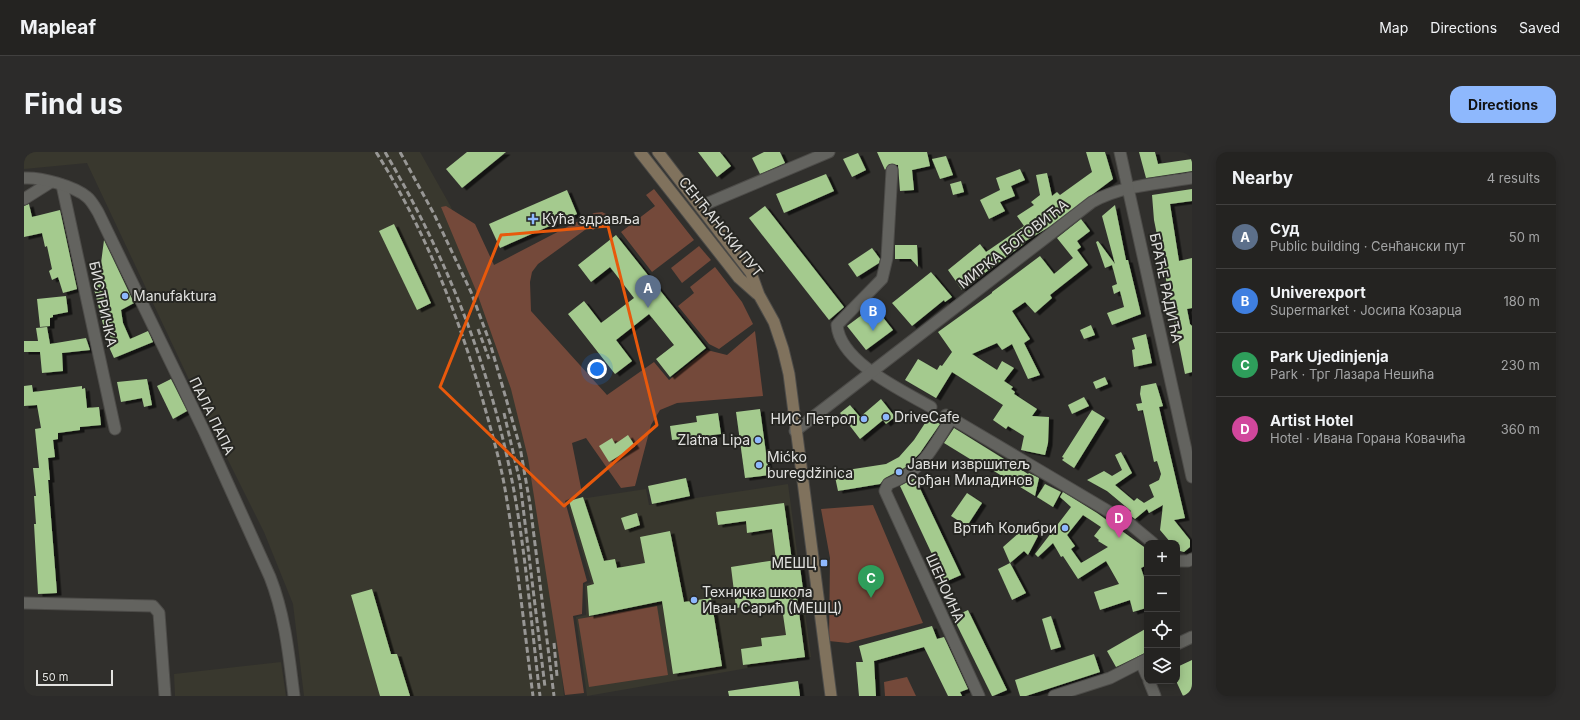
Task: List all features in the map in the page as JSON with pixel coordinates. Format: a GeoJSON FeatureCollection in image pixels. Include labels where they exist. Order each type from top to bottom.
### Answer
{"type":"FeatureCollection","features":[{"type":"Feature","properties":{"kind":"main road","name":"СЕНЋАНСКИ ПУТ"},"geometry":{"type":"LineString","coordinates":[[640,152],[739,278],[759,295]]}},
{"type":"Feature","properties":{"kind":"main road","name":"СЕНЋАНСКИ ПУТ"},"geometry":{"type":"LineString","coordinates":[[658,152],[701,206],[751,274],[759,295]]}},
{"type":"Feature","properties":{"kind":"main road"},"geometry":{"type":"LineString","coordinates":[[759,295],[774,322],[783,348],[789,374],[831,696]]}},
{"type":"Feature","properties":{"kind":"street"},"geometry":{"type":"LineString","coordinates":[[701,206],[829,152]]}},
{"type":"Feature","properties":{"kind":"street","name":"БРАЋЕ РАДИЋА"},"geometry":{"type":"LineString","coordinates":[[1120,152],[1192,477]]}},
{"type":"Feature","properties":{"kind":"street"},"geometry":{"type":"LineString","coordinates":[[892,170],[887,258],[882,279],[837,325],[838,335],[843,344],[870,372],[931,407]]}},
{"type":"Feature","properties":{"kind":"street","name":"ПАЛА ПАПА"},"geometry":{"type":"LineString","coordinates":[[24,178],[57,183],[87,197],[98,212],[234,498],[276,591],[285,632],[294,696]]}},
{"type":"Feature","properties":{"kind":"street","name":"МИРКА БОГОВИЋА"},"geometry":{"type":"LineString","coordinates":[[796,431],[870,372],[1092,202],[1105,195],[1129,188],[1192,178]]}},
{"type":"Feature","properties":{"kind":"street"},"geometry":{"type":"LineString","coordinates":[[24,199],[57,183]]}},
{"type":"Feature","properties":{"kind":"street","name":"БИСТРИЧКА"},"geometry":{"type":"LineString","coordinates":[[57,183],[115,428]]}},
{"type":"Feature","properties":{"kind":"street","name":"ШЕНОИНА"},"geometry":{"type":"LineString","coordinates":[[979,696],[885,491],[888,484],[902,479],[923,463],[948,417],[1130,524],[1149,540]]}},
{"type":"Feature","properties":{"kind":"street"},"geometry":{"type":"LineString","coordinates":[[1180,561],[1188,561],[1192,559]]}},
{"type":"Feature","properties":{"kind":"street"},"geometry":{"type":"LineString","coordinates":[[24,603],[153,606],[159,613],[165,696]]}},
{"type":"Feature","properties":{"kind":"street"},"geometry":{"type":"LineString","coordinates":[[1180,643],[1192,637]]}},
{"type":"Feature","properties":{"kind":"street"},"geometry":{"type":"LineString","coordinates":[[1054,696],[1110,678],[1144,661]]}},
{"type":"Feature","properties":{"kind":"street"},"geometry":{"type":"LineString","coordinates":[[1150,684],[1155,696]]}},
{"type":"Feature","properties":{"kind":"highlighted area"},"geometry":{"type":"Polygon","coordinates":[[[608,226],[657,425],[564,506],[440,387],[501,235],[608,226]]]}},
{"type":"Feature","properties":{"kind":"shaded area"},"geometry":{"type":"Polygon","coordinates":[[[24,152],[420,152],[451,207],[481,294],[501,338],[544,509],[564,696],[304,696],[293,604],[264,532],[209,422],[87,163],[24,169],[24,152]]]}},
{"type":"Feature","properties":{"kind":"shaded area"},"geometry":{"type":"Polygon","coordinates":[[[654,189],[694,240],[652,272],[621,232],[655,206],[646,195],[654,189]]]}},
{"type":"Feature","properties":{"kind":"shaded area"},"geometry":{"type":"Polygon","coordinates":[[[446,206],[475,224],[494,265],[594,213],[602,212],[608,215],[610,219],[593,230],[589,227],[538,264],[532,272],[530,282],[531,311],[607,395],[654,362],[669,380],[707,350],[727,355],[755,331],[763,396],[677,403],[660,410],[651,425],[635,486],[621,488],[586,438],[572,443],[582,493],[565,501],[587,581],[583,583],[582,614],[573,616],[584,693],[565,695],[528,458],[511,389],[477,293],[441,207],[446,206]]]}},
{"type":"Feature","properties":{"kind":"shaded area"},"geometry":{"type":"Polygon","coordinates":[[[699,246],[711,260],[682,283],[671,268],[699,246]]]}},
{"type":"Feature","properties":{"kind":"shaded area"},"geometry":{"type":"Polygon","coordinates":[[[715,267],[742,302],[753,324],[719,349],[709,344],[678,306],[694,293],[690,287],[715,267]]]}},
{"type":"Feature","properties":{"kind":"shaded area","name":"Техничка школа Иван Сарић (МЕШЦ)"},"geometry":{"type":"Polygon","coordinates":[[[788,484],[811,657],[587,696],[576,617],[586,615],[585,584],[591,582],[567,501],[646,489],[649,505],[788,484]]]}},
{"type":"Feature","properties":{"kind":"shaded area"},"geometry":{"type":"Polygon","coordinates":[[[873,505],[923,623],[848,643],[829,641],[830,558],[821,509],[873,505]]]}},
{"type":"Feature","properties":{"kind":"shaded area"},"geometry":{"type":"Polygon","coordinates":[[[657,606],[668,675],[589,687],[578,619],[657,606]]]}},
{"type":"Feature","properties":{"kind":"shaded area"},"geometry":{"type":"Polygon","coordinates":[[[281,662],[286,696],[175,696],[174,674],[281,662]]]}},
{"type":"Feature","properties":{"kind":"shaded area"},"geometry":{"type":"Polygon","coordinates":[[[907,677],[916,696],[885,696],[884,682],[907,677]]]}},
{"type":"Feature","properties":{"kind":"building"},"geometry":{"type":"Polygon","coordinates":[[[467,152],[506,152],[462,188],[446,169],[467,152]]]}},
{"type":"Feature","properties":{"kind":"building"},"geometry":{"type":"Polygon","coordinates":[[[698,152],[720,152],[731,166],[717,177],[698,152]]]}},
{"type":"Feature","properties":{"kind":"building"},"geometry":{"type":"Polygon","coordinates":[[[764,152],[780,152],[785,163],[760,174],[752,158],[764,152]]]}},
{"type":"Feature","properties":{"kind":"building"},"geometry":{"type":"Polygon","coordinates":[[[877,152],[927,152],[930,166],[912,170],[914,190],[900,191],[898,165],[889,164],[885,170],[877,152]]]}},
{"type":"Feature","properties":{"kind":"building"},"geometry":{"type":"Polygon","coordinates":[[[1086,152],[1105,152],[1113,179],[1049,227],[1024,242],[1025,243],[962,290],[948,270],[980,244],[986,252],[1024,226],[1017,216],[1034,205],[1031,202],[1040,195],[1036,175],[1047,173],[1052,196],[1057,192],[1060,195],[1092,172],[1086,152]]]}},
{"type":"Feature","properties":{"kind":"building"},"geometry":{"type":"Polygon","coordinates":[[[1139,152],[1155,152],[1158,164],[1192,159],[1192,171],[1146,178],[1139,152]]]}},
{"type":"Feature","properties":{"kind":"building"},"geometry":{"type":"Polygon","coordinates":[[[858,153],[866,170],[852,177],[843,159],[858,153]]]}},
{"type":"Feature","properties":{"kind":"building"},"geometry":{"type":"Polygon","coordinates":[[[946,156],[953,175],[940,179],[932,159],[946,156]]]}},
{"type":"Feature","properties":{"kind":"building"},"geometry":{"type":"Polygon","coordinates":[[[1020,169],[1025,180],[1011,186],[1015,196],[1000,202],[1005,211],[989,219],[980,200],[1000,190],[996,178],[1020,169]]]}},
{"type":"Feature","properties":{"kind":"building"},"geometry":{"type":"Polygon","coordinates":[[[826,174],[834,191],[784,213],[776,194],[826,174]]]}},
{"type":"Feature","properties":{"kind":"building"},"geometry":{"type":"Polygon","coordinates":[[[961,181],[964,192],[953,195],[950,184],[961,181]]]}},
{"type":"Feature","properties":{"kind":"building"},"geometry":{"type":"Polygon","coordinates":[[[1192,189],[1192,201],[1170,204],[1179,261],[1192,258],[1192,308],[1187,309],[1190,324],[1192,326],[1192,372],[1185,374],[1154,220],[1152,195],[1192,189]]]}},
{"type":"Feature","properties":{"kind":"building","name":"Кућа здравља"},"geometry":{"type":"Polygon","coordinates":[[[567,190],[577,214],[500,248],[489,224],[567,190]]]}},
{"type":"Feature","properties":{"kind":"building"},"geometry":{"type":"Polygon","coordinates":[[[29,204],[32,217],[60,210],[77,289],[63,293],[58,277],[52,280],[49,271],[52,269],[47,246],[45,247],[42,233],[24,237],[24,206],[29,204]]]}},
{"type":"Feature","properties":{"kind":"building"},"geometry":{"type":"Polygon","coordinates":[[[1115,205],[1126,260],[1128,260],[1141,314],[1112,325],[1107,313],[1124,307],[1120,291],[1114,294],[1112,286],[1117,284],[1112,265],[1105,268],[1096,242],[1098,241],[1115,264],[1102,216],[1115,205]]]}},
{"type":"Feature","properties":{"kind":"building"},"geometry":{"type":"Polygon","coordinates":[[[765,206],[844,307],[829,320],[749,218],[765,206]]]}},
{"type":"Feature","properties":{"kind":"building"},"geometry":{"type":"Polygon","coordinates":[[[1081,219],[1090,231],[1077,241],[1081,247],[1077,250],[1088,265],[1050,295],[1052,298],[1035,313],[1025,302],[1012,311],[1030,339],[1024,343],[1040,375],[1028,379],[1012,344],[1002,350],[997,343],[972,354],[997,370],[1002,361],[1014,368],[1004,381],[1013,387],[1011,389],[1015,392],[1014,394],[1037,409],[1032,416],[1049,417],[1048,443],[1045,455],[1021,450],[1024,436],[1008,426],[1006,429],[993,420],[1003,405],[952,372],[936,398],[905,380],[918,359],[937,370],[940,365],[942,366],[952,352],[938,332],[1040,256],[1054,274],[1073,258],[1057,238],[1081,219]]]}},
{"type":"Feature","properties":{"kind":"building"},"geometry":{"type":"Polygon","coordinates":[[[394,224],[431,303],[417,310],[379,231],[394,224]]]}},
{"type":"Feature","properties":{"kind":"building"},"geometry":{"type":"Polygon","coordinates":[[[616,235],[706,348],[670,377],[656,359],[674,345],[649,314],[616,340],[632,361],[615,374],[568,314],[584,301],[601,323],[634,298],[610,267],[591,282],[578,265],[616,235]]]}},
{"type":"Feature","properties":{"kind":"building"},"geometry":{"type":"Polygon","coordinates":[[[104,240],[134,303],[121,310],[123,323],[130,339],[148,331],[153,342],[114,358],[109,347],[114,346],[108,331],[105,332],[93,285],[97,283],[96,281],[103,278],[100,271],[104,240]]]}},
{"type":"Feature","properties":{"kind":"building"},"geometry":{"type":"Polygon","coordinates":[[[895,245],[917,245],[918,267],[911,259],[895,259],[895,245]]]}},
{"type":"Feature","properties":{"kind":"building"},"geometry":{"type":"Polygon","coordinates":[[[872,248],[880,259],[879,263],[857,277],[848,264],[872,248]]]}},
{"type":"Feature","properties":{"kind":"building"},"geometry":{"type":"Polygon","coordinates":[[[931,272],[952,297],[945,302],[944,300],[912,326],[892,303],[931,272]]]}},
{"type":"Feature","properties":{"kind":"building"},"geometry":{"type":"Polygon","coordinates":[[[66,296],[68,312],[53,315],[53,317],[50,318],[50,326],[40,327],[37,299],[66,296]]]}},
{"type":"Feature","properties":{"kind":"building"},"geometry":{"type":"Polygon","coordinates":[[[874,306],[893,330],[866,350],[847,326],[874,306]]]}},
{"type":"Feature","properties":{"kind":"building"},"geometry":{"type":"Polygon","coordinates":[[[1091,325],[1095,335],[1084,339],[1080,330],[1091,325]]]}},
{"type":"Feature","properties":{"kind":"building"},"geometry":{"type":"Polygon","coordinates":[[[47,327],[50,344],[86,338],[90,350],[62,353],[63,371],[42,373],[40,352],[24,352],[24,341],[38,341],[36,328],[47,327]]]}},
{"type":"Feature","properties":{"kind":"building"},"geometry":{"type":"Polygon","coordinates":[[[1146,334],[1152,363],[1134,367],[1132,350],[1135,349],[1132,338],[1146,334]]]}},
{"type":"Feature","properties":{"kind":"building"},"geometry":{"type":"Polygon","coordinates":[[[1105,377],[1108,384],[1096,389],[1093,382],[1105,377]]]}},
{"type":"Feature","properties":{"kind":"building"},"geometry":{"type":"Polygon","coordinates":[[[147,379],[152,405],[144,407],[142,398],[121,402],[117,382],[147,379]]]}},
{"type":"Feature","properties":{"kind":"building"},"geometry":{"type":"Polygon","coordinates":[[[171,379],[187,411],[173,419],[157,386],[171,379]]]}},
{"type":"Feature","properties":{"kind":"building"},"geometry":{"type":"Polygon","coordinates":[[[1156,383],[1163,406],[1159,407],[1185,518],[1174,520],[1190,540],[1190,547],[1184,552],[1180,551],[1180,540],[1168,540],[1160,530],[1163,505],[1149,513],[1147,509],[1135,519],[1128,514],[1131,511],[1107,491],[1087,480],[1104,471],[1112,476],[1122,470],[1115,455],[1121,452],[1132,473],[1115,485],[1134,501],[1137,498],[1144,503],[1154,497],[1149,485],[1159,480],[1161,474],[1157,461],[1154,462],[1143,410],[1138,411],[1136,404],[1142,403],[1140,394],[1141,386],[1156,383]]]}},
{"type":"Feature","properties":{"kind":"building"},"geometry":{"type":"Polygon","coordinates":[[[32,385],[33,392],[82,386],[82,389],[85,388],[87,408],[99,407],[101,425],[80,427],[80,430],[58,433],[58,439],[53,440],[55,457],[48,458],[50,480],[48,480],[57,593],[38,594],[34,524],[36,524],[34,496],[36,496],[33,468],[39,468],[35,429],[41,428],[37,405],[24,406],[24,386],[32,385]]]}},
{"type":"Feature","properties":{"kind":"building"},"geometry":{"type":"Polygon","coordinates":[[[1084,397],[1089,406],[1072,414],[1068,405],[1084,397]]]}},
{"type":"Feature","properties":{"kind":"building"},"geometry":{"type":"Polygon","coordinates":[[[881,399],[895,417],[886,424],[883,420],[860,439],[840,413],[850,405],[860,417],[881,399]]]}},
{"type":"Feature","properties":{"kind":"building"},"geometry":{"type":"Polygon","coordinates":[[[760,409],[769,475],[745,478],[736,412],[760,409]]]}},
{"type":"Feature","properties":{"kind":"building"},"geometry":{"type":"Polygon","coordinates":[[[1092,410],[1105,418],[1074,468],[1062,460],[1064,458],[1062,457],[1092,410]]]}},
{"type":"Feature","properties":{"kind":"building"},"geometry":{"type":"Polygon","coordinates":[[[718,413],[721,434],[672,440],[670,426],[697,422],[696,416],[718,413]]]}},
{"type":"Feature","properties":{"kind":"building"},"geometry":{"type":"Polygon","coordinates":[[[929,417],[940,424],[920,453],[906,467],[885,478],[880,484],[838,491],[834,472],[886,464],[899,457],[914,440],[929,417]]]}},
{"type":"Feature","properties":{"kind":"building"},"geometry":{"type":"Polygon","coordinates":[[[954,428],[1028,474],[1029,473],[1039,478],[1035,496],[944,443],[954,428]]]}},
{"type":"Feature","properties":{"kind":"building"},"geometry":{"type":"Polygon","coordinates":[[[628,435],[635,446],[609,462],[599,446],[612,438],[615,444],[628,435]]]}},
{"type":"Feature","properties":{"kind":"building"},"geometry":{"type":"Polygon","coordinates":[[[686,478],[690,496],[652,504],[648,486],[686,478]]]}},
{"type":"Feature","properties":{"kind":"building"},"geometry":{"type":"Polygon","coordinates":[[[915,478],[961,575],[945,582],[900,486],[915,478]]]}},
{"type":"Feature","properties":{"kind":"building"},"geometry":{"type":"Polygon","coordinates":[[[1045,484],[1061,492],[1053,507],[1037,497],[1045,484]]]}},
{"type":"Feature","properties":{"kind":"building"},"geometry":{"type":"Polygon","coordinates":[[[1063,492],[1097,513],[1144,547],[1144,566],[1141,568],[1144,577],[1144,609],[1133,612],[1130,600],[1100,610],[1094,592],[1119,584],[1106,561],[1078,579],[1063,556],[1061,557],[1053,543],[1038,557],[1035,554],[1071,507],[1060,497],[1063,492]],[[1083,515],[1067,535],[1075,546],[1071,549],[1081,563],[1108,547],[1098,541],[1099,540],[1094,536],[1101,527],[1083,515]]]}},
{"type":"Feature","properties":{"kind":"building"},"geometry":{"type":"Polygon","coordinates":[[[967,493],[982,503],[967,526],[951,516],[967,493]]]}},
{"type":"Feature","properties":{"kind":"building"},"geometry":{"type":"Polygon","coordinates":[[[583,497],[604,561],[615,559],[617,568],[645,563],[640,537],[670,531],[684,602],[711,598],[722,666],[673,674],[662,601],[589,616],[587,586],[594,584],[569,501],[583,497]]]}},
{"type":"Feature","properties":{"kind":"building"},"geometry":{"type":"Polygon","coordinates":[[[784,503],[793,568],[800,567],[803,589],[796,590],[805,657],[743,665],[741,649],[762,646],[761,638],[786,635],[781,601],[736,608],[731,567],[776,560],[772,529],[747,533],[746,521],[718,525],[716,512],[784,503]]]}},
{"type":"Feature","properties":{"kind":"building"},"geometry":{"type":"Polygon","coordinates":[[[637,513],[640,525],[625,530],[621,518],[637,513]]]}},
{"type":"Feature","properties":{"kind":"building"},"geometry":{"type":"Polygon","coordinates":[[[1028,525],[1038,536],[1028,555],[1024,551],[1010,563],[1003,547],[1028,525]]]}},
{"type":"Feature","properties":{"kind":"building"},"geometry":{"type":"Polygon","coordinates":[[[1010,563],[1026,593],[1012,600],[998,569],[1010,563]]]}},
{"type":"Feature","properties":{"kind":"building"},"geometry":{"type":"Polygon","coordinates":[[[372,589],[391,654],[397,654],[410,696],[380,696],[351,595],[372,589]]]}},
{"type":"Feature","properties":{"kind":"building"},"geometry":{"type":"Polygon","coordinates":[[[968,610],[1007,690],[993,696],[953,617],[968,610]]]}},
{"type":"Feature","properties":{"kind":"building"},"geometry":{"type":"Polygon","coordinates":[[[1051,616],[1061,647],[1051,650],[1042,619],[1051,616]]]}},
{"type":"Feature","properties":{"kind":"building"},"geometry":{"type":"Polygon","coordinates":[[[932,626],[937,639],[944,637],[968,689],[960,692],[962,696],[948,696],[924,647],[874,661],[876,696],[859,696],[856,662],[863,662],[859,646],[932,626]]]}},
{"type":"Feature","properties":{"kind":"building"},"geometry":{"type":"Polygon","coordinates":[[[1144,630],[1144,653],[1116,667],[1107,651],[1144,630]]]}},
{"type":"Feature","properties":{"kind":"building"},"geometry":{"type":"Polygon","coordinates":[[[1094,654],[1100,672],[1026,696],[1020,696],[1015,680],[1094,654]]]}},
{"type":"Feature","properties":{"kind":"building"},"geometry":{"type":"Polygon","coordinates":[[[1192,660],[1192,696],[1183,696],[1177,684],[1180,684],[1180,666],[1192,660]]]}},
{"type":"Feature","properties":{"kind":"building"},"geometry":{"type":"Polygon","coordinates":[[[798,681],[800,696],[729,696],[728,691],[798,681]]]}},
{"type":"Feature","properties":{"kind":"railway"},"geometry":{"type":"LineString","coordinates":[[376,152],[394,181],[425,242],[463,337],[483,401],[498,456],[505,489],[517,567],[533,696]]}},
{"type":"Feature","properties":{"kind":"railway"},"geometry":{"type":"LineString","coordinates":[[385,152],[405,187],[440,258],[471,332],[484,370],[512,478],[526,571],[540,696]]}},
{"type":"Feature","properties":{"kind":"railway"},"geometry":{"type":"LineString","coordinates":[[400,152],[434,214],[471,292],[490,343],[520,447],[530,504],[554,696]]}},
{"type":"Feature","properties":{"kind":"railway"},"geometry":{"type":"LineString","coordinates":[[478,329],[489,359]]}},
{"type":"Feature","properties":{"kind":"railway"},"geometry":{"type":"LineString","coordinates":[[504,413],[520,482],[545,687]]}},
{"type":"Feature","properties":{"kind":"railway"},"geometry":{"type":"LineString","coordinates":[[554,643],[557,676]]}},
{"type":"Feature","properties":{"kind":"place","name":"Кућа здравља"},"geometry":{"type":"Point","coordinates":[533,219]}},
{"type":"Feature","properties":{"kind":"place","name":"Manufaktura"},"geometry":{"type":"Point","coordinates":[125,296]}},
{"type":"Feature","properties":{"kind":"place","name":"Суд"},"geometry":{"type":"Point","coordinates":[648,308]}},
{"type":"Feature","properties":{"kind":"place","name":"Univerexport"},"geometry":{"type":"Point","coordinates":[873,331]}},
{"type":"Feature","properties":{"kind":"place","name":"DriveCafe"},"geometry":{"type":"Point","coordinates":[886,417]}},
{"type":"Feature","properties":{"kind":"place","name":"НИС Петрол"},"geometry":{"type":"Point","coordinates":[864,419]}},
{"type":"Feature","properties":{"kind":"place","name":"Zlatna Lipa"},"geometry":{"type":"Point","coordinates":[758,440]}},
{"type":"Feature","properties":{"kind":"place","name":"Mićko buregdžinica"},"geometry":{"type":"Point","coordinates":[759,465]}},
{"type":"Feature","properties":{"kind":"place","name":"Јавни извршитељ Срђан Миладинов"},"geometry":{"type":"Point","coordinates":[899,472]}},
{"type":"Feature","properties":{"kind":"place","name":"Вртић Колибри"},"geometry":{"type":"Point","coordinates":[1065,528]}},
{"type":"Feature","properties":{"kind":"place","name":"Artist Hotel"},"geometry":{"type":"Point","coordinates":[1119,538]}},
{"type":"Feature","properties":{"kind":"place","name":"МЕШЦ"},"geometry":{"type":"Point","coordinates":[824,563]}},
{"type":"Feature","properties":{"kind":"place","name":"Park Ujedinjenja"},"geometry":{"type":"Point","coordinates":[871,598]}},
{"type":"Feature","properties":{"kind":"place","name":"Техничка школа Иван Сарић (МЕШЦ)"},"geometry":{"type":"Point","coordinates":[694,600]}}]}
